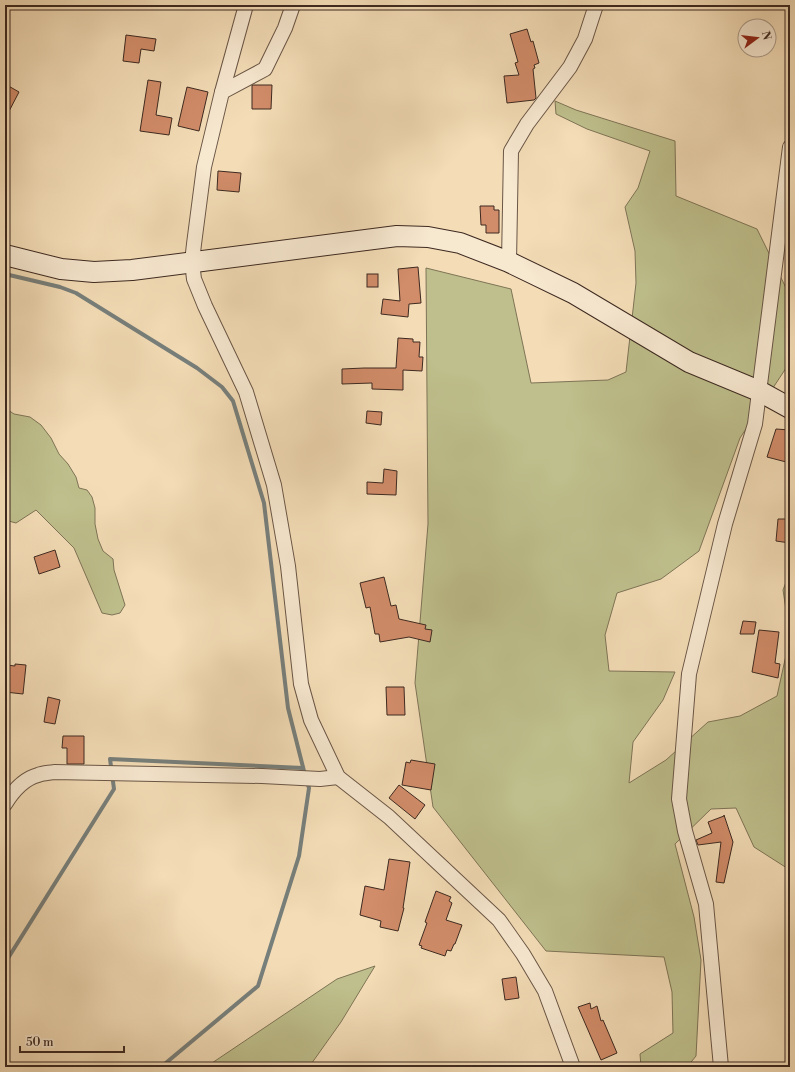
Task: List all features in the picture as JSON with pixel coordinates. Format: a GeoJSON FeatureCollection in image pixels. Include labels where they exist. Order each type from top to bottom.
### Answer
{"type":"FeatureCollection","features":[{"type":"Feature","properties":{"kind":"street"},"geometry":{"type":"LineString","coordinates":[[246,5],[222,92],[204,166],[192,262],[194,279],[205,306],[246,392],[274,485],[288,566],[301,684],[311,720],[338,777],[389,818],[499,920],[523,954],[545,991],[573,1067]]}},
{"type":"Feature","properties":{"kind":"street"},"geometry":{"type":"LineString","coordinates":[[222,92],[264,68],[285,28],[293,5]]}},
{"type":"Feature","properties":{"kind":"street"},"geometry":{"type":"LineString","coordinates":[[509,262],[511,151],[527,124],[570,67],[585,39],[596,5]]}},
{"type":"Feature","properties":{"kind":"street"},"geometry":{"type":"LineString","coordinates":[[721,1067],[706,904],[685,831],[679,799],[689,674],[725,524],[755,424],[790,147]]}},
{"type":"Feature","properties":{"kind":"street"},"geometry":{"type":"LineString","coordinates":[[5,255],[61,269],[94,272],[132,270],[397,236],[428,237],[460,243],[509,262],[573,292],[689,362],[759,391],[790,408]]}},
{"type":"Feature","properties":{"kind":"street"},"geometry":{"type":"LineString","coordinates":[[5,804],[8,798],[23,782],[38,775],[54,772],[262,776],[320,779],[338,777]]}},
{"type":"Feature","properties":{"kind":"green space"},"geometry":{"type":"Polygon","coordinates":[[[555,101],[576,110],[675,141],[676,196],[757,229],[790,296],[790,362],[740,438],[699,551],[661,579],[617,593],[605,635],[609,671],[675,672],[663,700],[633,742],[629,783],[666,760],[708,722],[740,716],[777,696],[790,637],[790,870],[754,847],[736,808],[711,809],[675,844],[694,917],[701,960],[696,1056],[687,1067],[641,1067],[640,1054],[673,1033],[672,992],[664,957],[546,951],[433,807],[415,683],[428,524],[426,268],[511,289],[531,383],[608,380],[626,372],[636,283],[635,251],[625,207],[638,188],[650,151],[587,129],[556,114],[555,101]]]}},
{"type":"Feature","properties":{"kind":"green space"},"geometry":{"type":"Polygon","coordinates":[[[5,408],[14,414],[30,417],[41,425],[51,438],[59,454],[68,464],[76,477],[79,488],[87,490],[92,497],[95,508],[95,524],[98,539],[103,551],[113,559],[114,570],[125,605],[120,613],[112,615],[102,613],[74,548],[36,510],[16,523],[5,520],[5,408]]]}},
{"type":"Feature","properties":{"kind":"green space"},"geometry":{"type":"Polygon","coordinates":[[[790,572],[790,636],[783,590],[790,572]]]}},
{"type":"Feature","properties":{"kind":"green space"},"geometry":{"type":"Polygon","coordinates":[[[375,966],[341,1022],[309,1067],[206,1067],[337,979],[375,966]]]}},
{"type":"Feature","properties":{"kind":"building"},"geometry":{"type":"Polygon","coordinates":[[[527,29],[531,42],[533,41],[539,63],[534,65],[535,68],[533,69],[536,98],[534,100],[507,103],[504,76],[519,75],[515,63],[518,62],[510,34],[527,29]]]}},
{"type":"Feature","properties":{"kind":"building"},"geometry":{"type":"Polygon","coordinates":[[[126,35],[156,39],[154,51],[141,49],[139,63],[123,61],[126,35]]]}},
{"type":"Feature","properties":{"kind":"building"},"geometry":{"type":"Polygon","coordinates":[[[148,80],[161,82],[156,115],[172,118],[169,135],[140,131],[148,80]]]}},
{"type":"Feature","properties":{"kind":"building"},"geometry":{"type":"Polygon","coordinates":[[[5,84],[19,92],[5,119],[5,84]]]}},
{"type":"Feature","properties":{"kind":"building"},"geometry":{"type":"Polygon","coordinates":[[[252,85],[272,85],[271,109],[252,109],[252,85]]]}},
{"type":"Feature","properties":{"kind":"building"},"geometry":{"type":"Polygon","coordinates":[[[187,87],[208,92],[199,131],[178,126],[187,87]]]}},
{"type":"Feature","properties":{"kind":"building"},"geometry":{"type":"Polygon","coordinates":[[[218,171],[241,173],[239,192],[217,190],[218,171]]]}},
{"type":"Feature","properties":{"kind":"building"},"geometry":{"type":"Polygon","coordinates":[[[480,206],[494,206],[494,210],[499,210],[499,233],[486,233],[486,225],[481,225],[480,206]]]}},
{"type":"Feature","properties":{"kind":"building"},"geometry":{"type":"Polygon","coordinates":[[[418,267],[421,303],[409,304],[408,317],[381,314],[383,299],[400,301],[398,269],[418,267]]]}},
{"type":"Feature","properties":{"kind":"building"},"geometry":{"type":"Polygon","coordinates":[[[367,274],[378,274],[378,287],[367,287],[367,274]]]}},
{"type":"Feature","properties":{"kind":"building"},"geometry":{"type":"Polygon","coordinates":[[[398,338],[413,339],[413,342],[420,342],[419,357],[423,357],[422,371],[403,370],[403,390],[372,389],[372,383],[342,384],[342,369],[396,368],[398,338]]]}},
{"type":"Feature","properties":{"kind":"building"},"geometry":{"type":"Polygon","coordinates":[[[367,411],[382,412],[381,425],[366,423],[367,411]]]}},
{"type":"Feature","properties":{"kind":"building"},"geometry":{"type":"Polygon","coordinates":[[[776,429],[790,430],[790,463],[767,457],[776,429]]]}},
{"type":"Feature","properties":{"kind":"building"},"geometry":{"type":"Polygon","coordinates":[[[384,469],[397,471],[396,495],[367,494],[367,482],[383,483],[384,469]]]}},
{"type":"Feature","properties":{"kind":"building"},"geometry":{"type":"Polygon","coordinates":[[[778,519],[790,519],[790,543],[776,541],[778,519]]]}},
{"type":"Feature","properties":{"kind":"building"},"geometry":{"type":"Polygon","coordinates":[[[55,550],[60,567],[39,574],[34,557],[55,550]]]}},
{"type":"Feature","properties":{"kind":"building"},"geometry":{"type":"Polygon","coordinates":[[[384,577],[391,606],[396,605],[399,619],[426,625],[425,629],[432,630],[430,642],[409,637],[380,642],[379,634],[375,634],[370,607],[366,608],[360,583],[384,577]]]}},
{"type":"Feature","properties":{"kind":"building"},"geometry":{"type":"Polygon","coordinates":[[[743,621],[756,622],[754,634],[740,634],[743,621]]]}},
{"type":"Feature","properties":{"kind":"building"},"geometry":{"type":"Polygon","coordinates":[[[759,630],[779,632],[775,663],[780,664],[778,678],[752,672],[759,630]]]}},
{"type":"Feature","properties":{"kind":"building"},"geometry":{"type":"Polygon","coordinates":[[[15,664],[26,665],[23,694],[5,692],[6,665],[15,666],[15,664]]]}},
{"type":"Feature","properties":{"kind":"building"},"geometry":{"type":"Polygon","coordinates":[[[386,687],[404,687],[405,715],[387,715],[386,687]]]}},
{"type":"Feature","properties":{"kind":"building"},"geometry":{"type":"Polygon","coordinates":[[[48,697],[60,700],[55,724],[44,722],[48,697]]]}},
{"type":"Feature","properties":{"kind":"building"},"geometry":{"type":"Polygon","coordinates":[[[63,736],[84,736],[84,764],[67,764],[67,748],[62,748],[63,736]]]}},
{"type":"Feature","properties":{"kind":"building"},"geometry":{"type":"Polygon","coordinates":[[[411,760],[435,764],[431,790],[402,785],[406,762],[410,763],[411,760]]]}},
{"type":"Feature","properties":{"kind":"building"},"geometry":{"type":"Polygon","coordinates":[[[399,785],[425,805],[415,819],[389,798],[399,785]]]}},
{"type":"Feature","properties":{"kind":"building"},"geometry":{"type":"Polygon","coordinates":[[[724,815],[733,842],[724,883],[716,882],[721,842],[698,845],[696,840],[712,833],[708,822],[724,815]]]}},
{"type":"Feature","properties":{"kind":"building"},"geometry":{"type":"Polygon","coordinates":[[[389,859],[410,862],[404,908],[398,931],[380,927],[381,921],[360,915],[365,886],[384,890],[389,859]]]}},
{"type":"Feature","properties":{"kind":"building"},"geometry":{"type":"Polygon","coordinates":[[[436,891],[451,897],[449,901],[452,903],[446,920],[462,925],[455,944],[451,951],[447,950],[445,956],[421,948],[422,946],[419,945],[436,891]]]}},
{"type":"Feature","properties":{"kind":"building"},"geometry":{"type":"Polygon","coordinates":[[[516,977],[519,998],[505,1000],[502,979],[516,977]]]}},
{"type":"Feature","properties":{"kind":"building"},"geometry":{"type":"Polygon","coordinates":[[[590,1003],[591,1009],[597,1006],[601,1021],[603,1020],[617,1053],[601,1060],[578,1007],[590,1003]]]}},
{"type":"Feature","properties":{"kind":"waterway"},"geometry":{"type":"LineString","coordinates":[[5,274],[60,287],[76,293],[197,368],[222,387],[233,401],[264,503],[288,708],[305,775]]}},
{"type":"Feature","properties":{"kind":"waterway"},"geometry":{"type":"LineString","coordinates":[[5,963],[114,789],[110,759],[303,768]]}},
{"type":"Feature","properties":{"kind":"waterway"},"geometry":{"type":"LineString","coordinates":[[161,1067],[258,986],[299,856],[309,788],[307,782]]}}]}
